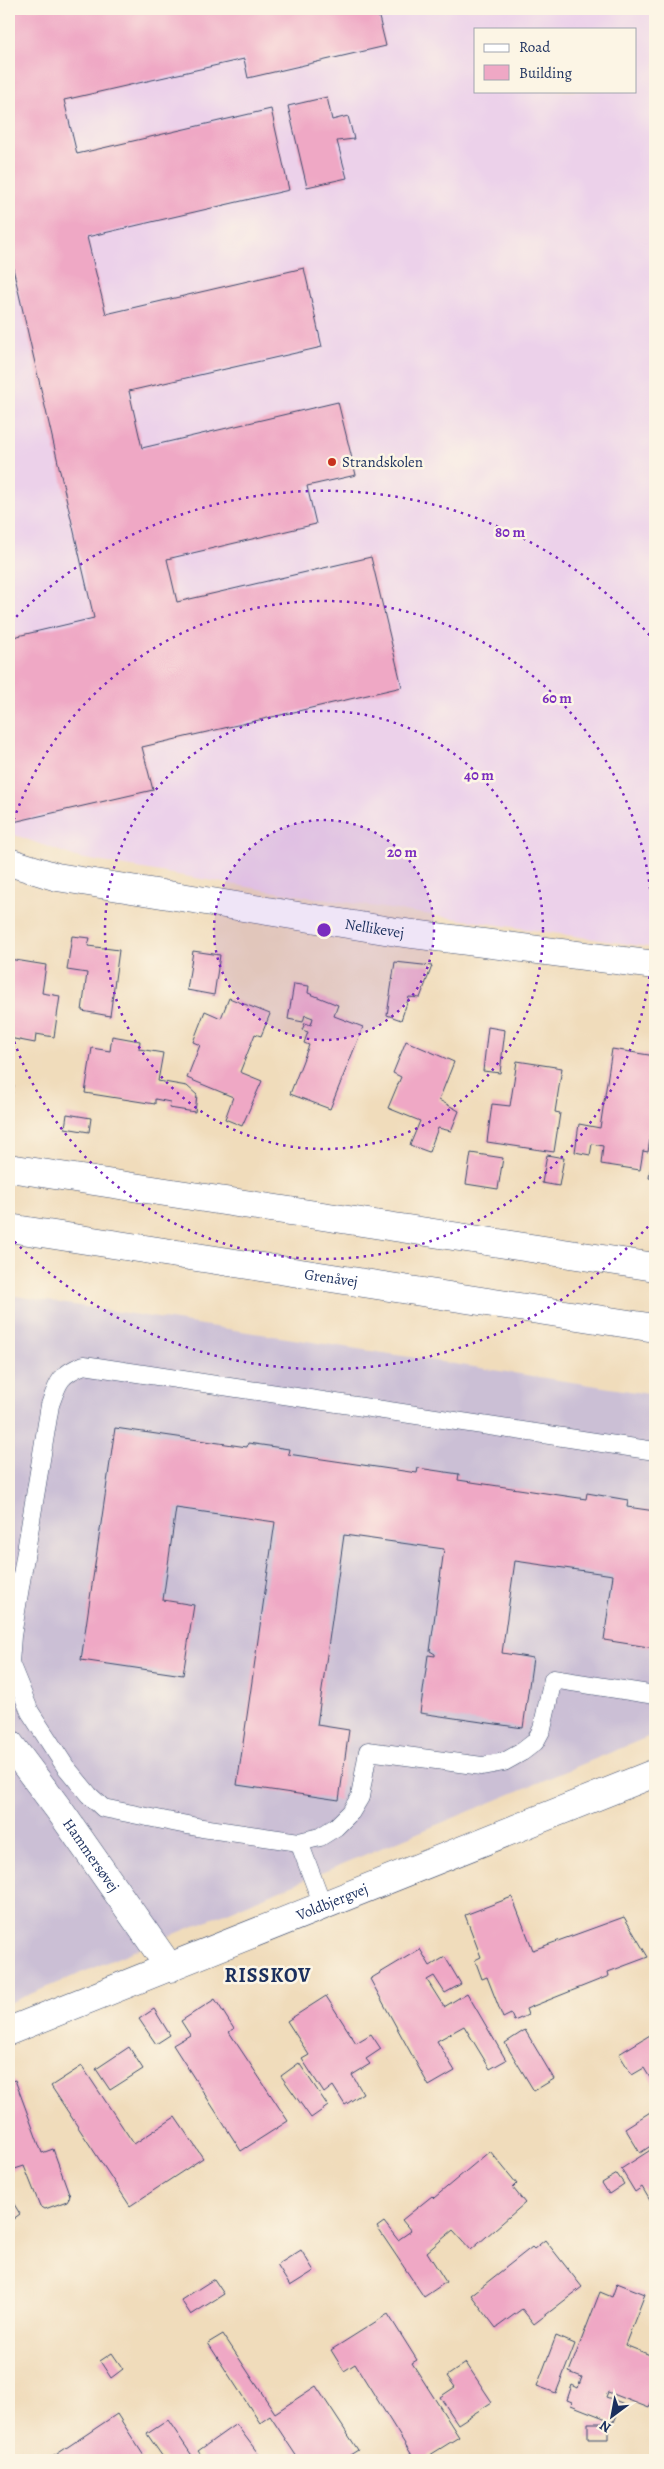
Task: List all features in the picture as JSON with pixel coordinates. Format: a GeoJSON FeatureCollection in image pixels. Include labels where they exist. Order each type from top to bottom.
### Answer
{"type":"FeatureCollection","features":[{"type":"Feature","properties":{"kind":"street","name":"Nellikevej"},"geometry":{"type":"LineString","coordinates":[[9,862],[57,877],[397,932],[655,965]]}},
{"type":"Feature","properties":{"kind":"street"},"geometry":{"type":"LineString","coordinates":[[9,1168],[655,1266]]}},
{"type":"Feature","properties":{"kind":"street","name":"Grenåvej"},"geometry":{"type":"LineString","coordinates":[[9,1228],[655,1328]]}},
{"type":"Feature","properties":{"kind":"street","name":"Hammersøvej"},"geometry":{"type":"LineString","coordinates":[[9,1744],[60,1811],[170,1968]]}},
{"type":"Feature","properties":{"kind":"street","name":"Voldbjergvej"},"geometry":{"type":"LineString","coordinates":[[9,2031],[655,1772]]}},
{"type":"Feature","properties":{"kind":"lane"},"geometry":{"type":"LineString","coordinates":[[655,1451],[84,1365],[67,1372],[57,1384],[50,1405],[12,1636],[10,1663],[30,1712],[66,1766],[89,1795],[103,1808],[202,1828],[299,1842],[320,1837],[336,1827],[351,1812],[360,1797],[368,1751],[482,1766],[489,1765],[504,1762],[535,1742],[542,1728],[553,1679],[655,1695]]}},
{"type":"Feature","properties":{"kind":"lane"},"geometry":{"type":"LineString","coordinates":[[299,1842],[323,1906]]}},
{"type":"Feature","properties":{"kind":"shaded area","name":"Strandskolen"},"geometry":{"type":"Polygon","coordinates":[[[9,9],[655,9],[655,948],[283,893],[79,858],[9,833],[9,9]]]}},
{"type":"Feature","properties":{"kind":"shaded area"},"geometry":{"type":"Polygon","coordinates":[[[9,1295],[655,1395],[655,1734],[9,2003],[9,1295]]]}},
{"type":"Feature","properties":{"kind":"building"},"geometry":{"type":"Polygon","coordinates":[[[9,9],[377,9],[386,46],[248,78],[244,59],[64,100],[77,154],[271,109],[289,190],[87,237],[106,314],[304,268],[322,347],[129,391],[142,448],[338,402],[356,475],[307,486],[316,524],[167,559],[177,602],[371,557],[402,687],[142,747],[153,790],[9,823],[9,638],[94,618],[9,251],[9,9]]]}},
{"type":"Feature","properties":{"kind":"building"},"geometry":{"type":"Polygon","coordinates":[[[327,97],[332,120],[348,116],[354,139],[337,141],[347,178],[307,187],[288,106],[327,97]]]}},
{"type":"Feature","properties":{"kind":"building"},"geometry":{"type":"Polygon","coordinates":[[[9,933],[12,933],[10,947],[9,947],[9,933]]]}},
{"type":"Feature","properties":{"kind":"building"},"geometry":{"type":"Polygon","coordinates":[[[72,936],[90,938],[88,946],[119,950],[110,1016],[82,1011],[87,973],[67,970],[72,936]]]}},
{"type":"Feature","properties":{"kind":"building"},"geometry":{"type":"Polygon","coordinates":[[[193,951],[220,955],[214,995],[187,990],[193,951]]]}},
{"type":"Feature","properties":{"kind":"building"},"geometry":{"type":"Polygon","coordinates":[[[9,959],[46,965],[42,993],[60,996],[54,1037],[36,1034],[35,1043],[9,1038],[9,959]]]}},
{"type":"Feature","properties":{"kind":"building"},"geometry":{"type":"Polygon","coordinates":[[[395,962],[432,966],[420,998],[409,997],[401,1020],[387,1015],[395,962]]]}},
{"type":"Feature","properties":{"kind":"building"},"geometry":{"type":"Polygon","coordinates":[[[294,984],[309,986],[308,993],[338,1005],[334,1016],[363,1027],[330,1109],[290,1094],[309,1045],[304,1043],[308,1032],[302,1030],[305,1023],[311,1025],[313,1018],[305,1015],[303,1022],[288,1019],[294,984]]]}},
{"type":"Feature","properties":{"kind":"building"},"geometry":{"type":"Polygon","coordinates":[[[229,998],[270,1014],[261,1036],[255,1034],[240,1072],[262,1081],[242,1126],[225,1119],[233,1097],[187,1078],[200,1045],[193,1042],[205,1011],[221,1018],[229,998]]]}},
{"type":"Feature","properties":{"kind":"building"},"geometry":{"type":"Polygon","coordinates":[[[488,1027],[505,1030],[500,1073],[483,1071],[488,1027]]]}},
{"type":"Feature","properties":{"kind":"building"},"geometry":{"type":"Polygon","coordinates":[[[112,1036],[140,1041],[139,1049],[163,1053],[158,1081],[187,1086],[197,1095],[195,1112],[169,1108],[170,1102],[155,1099],[155,1104],[85,1093],[92,1048],[110,1051],[112,1036]]]}},
{"type":"Feature","properties":{"kind":"building"},"geometry":{"type":"Polygon","coordinates":[[[406,1041],[454,1062],[439,1100],[459,1111],[451,1131],[438,1128],[429,1152],[410,1145],[420,1121],[388,1108],[401,1077],[393,1073],[406,1041]]]}},
{"type":"Feature","properties":{"kind":"building"},"geometry":{"type":"Polygon","coordinates":[[[612,1049],[655,1056],[655,1107],[648,1152],[643,1151],[640,1170],[601,1164],[603,1146],[592,1144],[590,1155],[575,1152],[579,1124],[600,1128],[612,1049]]]}},
{"type":"Feature","properties":{"kind":"building"},"geometry":{"type":"Polygon","coordinates":[[[517,1061],[562,1068],[555,1112],[560,1113],[554,1152],[487,1142],[492,1104],[510,1106],[517,1061]]]}},
{"type":"Feature","properties":{"kind":"building"},"geometry":{"type":"Polygon","coordinates":[[[9,1085],[14,1085],[10,1108],[9,1107],[9,1085]]]}},
{"type":"Feature","properties":{"kind":"building"},"geometry":{"type":"Polygon","coordinates":[[[67,1114],[91,1118],[89,1132],[65,1128],[67,1114]]]}},
{"type":"Feature","properties":{"kind":"building"},"geometry":{"type":"Polygon","coordinates":[[[655,1147],[655,1179],[649,1178],[655,1147]]]}},
{"type":"Feature","properties":{"kind":"building"},"geometry":{"type":"Polygon","coordinates":[[[471,1153],[503,1158],[498,1189],[466,1184],[471,1153]]]}},
{"type":"Feature","properties":{"kind":"building"},"geometry":{"type":"Polygon","coordinates":[[[547,1155],[564,1158],[559,1186],[542,1183],[547,1155]]]}},
{"type":"Feature","properties":{"kind":"building"},"geometry":{"type":"Polygon","coordinates":[[[115,1428],[247,1447],[248,1443],[289,1449],[288,1454],[417,1473],[418,1468],[459,1474],[458,1480],[586,1499],[587,1493],[628,1500],[627,1507],[655,1511],[655,1648],[604,1640],[613,1575],[515,1561],[502,1653],[533,1658],[523,1728],[420,1713],[428,1655],[435,1656],[430,1651],[444,1549],[344,1535],[317,1725],[349,1730],[339,1800],[237,1785],[275,1522],[176,1508],[163,1600],[194,1605],[183,1675],[81,1660],[115,1428]]]}},
{"type":"Feature","properties":{"kind":"building"},"geometry":{"type":"Polygon","coordinates":[[[512,1897],[533,1950],[624,1917],[648,1957],[608,1972],[609,1976],[526,2009],[528,2015],[514,2021],[511,2014],[503,2018],[487,1977],[482,1979],[475,1960],[481,1957],[465,1915],[512,1897]]]}},
{"type":"Feature","properties":{"kind":"building"},"geometry":{"type":"Polygon","coordinates":[[[420,1949],[430,1966],[445,1957],[461,1984],[445,1993],[434,1976],[427,1980],[444,2007],[467,1993],[506,2060],[490,2069],[464,2026],[437,2041],[455,2071],[429,2086],[370,1979],[420,1949]]]}},
{"type":"Feature","properties":{"kind":"building"},"geometry":{"type":"Polygon","coordinates":[[[326,1996],[356,2043],[371,2034],[381,2049],[366,2059],[370,2064],[352,2075],[363,2093],[345,2105],[333,2086],[324,2093],[302,2059],[309,2055],[287,2021],[326,1996]]]}},
{"type":"Feature","properties":{"kind":"building"},"geometry":{"type":"Polygon","coordinates":[[[215,1999],[234,2029],[229,2032],[288,2121],[241,2151],[173,2045],[190,2035],[181,2021],[215,1999]]]}},
{"type":"Feature","properties":{"kind":"building"},"geometry":{"type":"Polygon","coordinates":[[[154,2009],[170,2035],[156,2044],[139,2019],[154,2009]]]}},
{"type":"Feature","properties":{"kind":"building"},"geometry":{"type":"Polygon","coordinates":[[[525,2030],[554,2079],[534,2091],[505,2043],[525,2030]]]}},
{"type":"Feature","properties":{"kind":"building"},"geometry":{"type":"Polygon","coordinates":[[[655,2032],[655,2086],[644,2068],[632,2075],[619,2054],[655,2032]]]}},
{"type":"Feature","properties":{"kind":"building"},"geometry":{"type":"Polygon","coordinates":[[[129,2047],[143,2069],[110,2090],[96,2069],[129,2047]]]}},
{"type":"Feature","properties":{"kind":"building"},"geometry":{"type":"Polygon","coordinates":[[[299,2063],[328,2106],[311,2118],[281,2076],[299,2063]]]}},
{"type":"Feature","properties":{"kind":"building"},"geometry":{"type":"Polygon","coordinates":[[[82,2066],[134,2144],[175,2117],[203,2158],[130,2206],[51,2086],[82,2066]]]}},
{"type":"Feature","properties":{"kind":"building"},"geometry":{"type":"Polygon","coordinates":[[[15,2080],[42,2153],[53,2149],[70,2196],[67,2201],[45,2209],[40,2206],[24,2166],[9,2171],[9,2082],[15,2080]]]}},
{"type":"Feature","properties":{"kind":"building"},"geometry":{"type":"Polygon","coordinates":[[[655,2109],[655,2143],[640,2153],[625,2128],[655,2109]]]}},
{"type":"Feature","properties":{"kind":"building"},"geometry":{"type":"Polygon","coordinates":[[[655,2147],[655,2209],[642,2187],[635,2192],[621,2169],[655,2147]]]}},
{"type":"Feature","properties":{"kind":"building"},"geometry":{"type":"Polygon","coordinates":[[[490,2151],[517,2184],[513,2188],[525,2203],[471,2250],[453,2230],[427,2252],[446,2282],[424,2297],[377,2227],[384,2222],[398,2240],[411,2231],[402,2220],[432,2196],[434,2198],[490,2151]]]}},
{"type":"Feature","properties":{"kind":"building"},"geometry":{"type":"Polygon","coordinates":[[[617,2174],[624,2184],[609,2194],[602,2183],[617,2174]]]}},
{"type":"Feature","properties":{"kind":"building"},"geometry":{"type":"Polygon","coordinates":[[[9,2196],[20,2214],[9,2222],[9,2196]]]}},
{"type":"Feature","properties":{"kind":"building"},"geometry":{"type":"Polygon","coordinates":[[[545,2240],[582,2287],[534,2324],[522,2309],[496,2328],[471,2295],[532,2247],[534,2249],[545,2240]]]}},
{"type":"Feature","properties":{"kind":"building"},"geometry":{"type":"Polygon","coordinates":[[[301,2250],[314,2271],[290,2286],[277,2265],[301,2250]]]}},
{"type":"Feature","properties":{"kind":"building"},"geometry":{"type":"Polygon","coordinates":[[[214,2279],[224,2294],[191,2315],[181,2300],[214,2279]]]}},
{"type":"Feature","properties":{"kind":"building"},"geometry":{"type":"Polygon","coordinates":[[[617,2283],[645,2294],[625,2345],[655,2357],[655,2392],[649,2408],[608,2392],[606,2397],[622,2403],[614,2422],[571,2405],[572,2402],[567,2400],[572,2385],[578,2388],[582,2377],[569,2372],[600,2292],[612,2297],[617,2283]]]}},
{"type":"Feature","properties":{"kind":"building"},"geometry":{"type":"Polygon","coordinates":[[[388,2314],[417,2360],[412,2363],[459,2437],[422,2460],[415,2460],[355,2364],[344,2371],[331,2350],[388,2314]]]}},
{"type":"Feature","properties":{"kind":"building"},"geometry":{"type":"Polygon","coordinates":[[[223,2334],[275,2413],[316,2386],[358,2450],[342,2460],[299,2460],[270,2416],[260,2423],[208,2343],[223,2334]]]}},
{"type":"Feature","properties":{"kind":"building"},"geometry":{"type":"Polygon","coordinates":[[[556,2336],[575,2344],[556,2393],[537,2386],[556,2336]]]}},
{"type":"Feature","properties":{"kind":"building"},"geometry":{"type":"Polygon","coordinates":[[[112,2353],[123,2369],[111,2378],[100,2361],[112,2353]]]}},
{"type":"Feature","properties":{"kind":"building"},"geometry":{"type":"Polygon","coordinates":[[[466,2363],[492,2402],[458,2424],[440,2397],[455,2387],[447,2376],[466,2363]]]}},
{"type":"Feature","properties":{"kind":"building"},"geometry":{"type":"Polygon","coordinates":[[[117,2414],[144,2456],[138,2460],[48,2460],[117,2414]]]}},
{"type":"Feature","properties":{"kind":"building"},"geometry":{"type":"Polygon","coordinates":[[[168,2420],[195,2460],[165,2460],[147,2434],[168,2420]]]}},
{"type":"Feature","properties":{"kind":"building"},"geometry":{"type":"Polygon","coordinates":[[[588,2423],[608,2423],[608,2439],[588,2439],[588,2423]]]}},
{"type":"Feature","properties":{"kind":"building"},"geometry":{"type":"Polygon","coordinates":[[[236,2424],[263,2460],[205,2460],[198,2451],[236,2424]]]}},
{"type":"Feature","properties":{"kind":"place","name":"Strandskolen"},"geometry":{"type":"Point","coordinates":[332,462]}},
{"type":"Feature","properties":{"kind":"district","name":"RISSKOV"},"geometry":{"type":"Point","coordinates":[268,1975]}}]}
